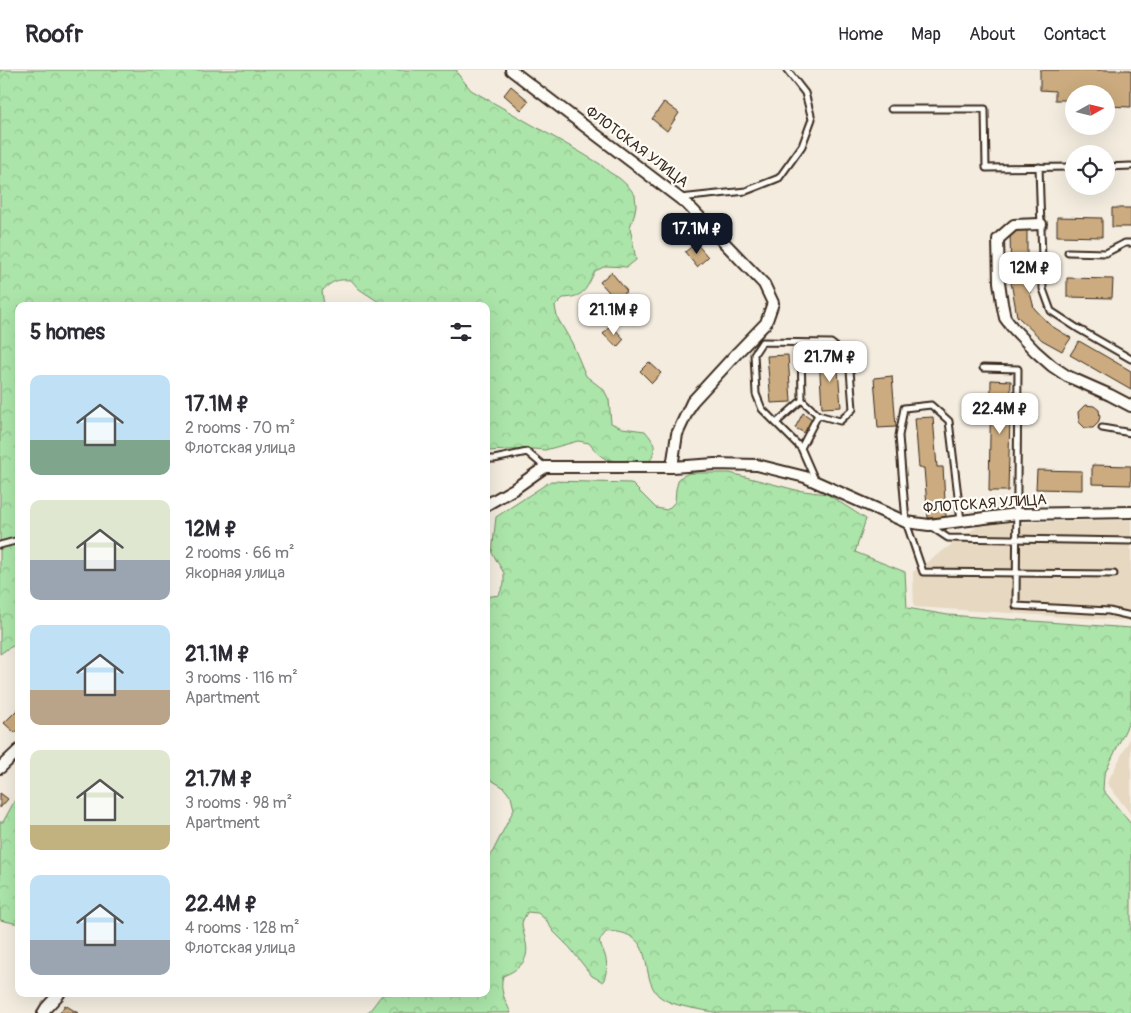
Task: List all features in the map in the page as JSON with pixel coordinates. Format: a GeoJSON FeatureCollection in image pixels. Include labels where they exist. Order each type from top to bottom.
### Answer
{"type":"FeatureCollection","features":[{"type":"Feature","properties":{"kind":"street","name":"ФЛОТСКАЯ УЛИЦА"},"geometry":{"type":"LineString","coordinates":[[511,70],[687,204],[764,284],[773,303],[766,323],[692,402],[677,434],[672,466]]}},
{"type":"Feature","properties":{"kind":"street"},"geometry":{"type":"LineString","coordinates":[[1041,224],[1014,225],[998,239],[999,282],[1005,318],[1022,338],[1052,366],[1067,376],[1131,406]]}},
{"type":"Feature","properties":{"kind":"street","name":"ФЛОТСКАЯ УЛИЦА"},"geometry":{"type":"LineString","coordinates":[[545,467],[757,465],[779,469],[815,480],[906,522],[929,526],[1017,514],[1131,512]]}},
{"type":"Feature","properties":{"kind":"street"},"geometry":{"type":"LineString","coordinates":[[490,503],[514,489],[545,467]]}},
{"type":"Feature","properties":{"kind":"street"},"geometry":{"type":"LineString","coordinates":[[0,768],[15,754]]}},
{"type":"Feature","properties":{"kind":"street"},"geometry":{"type":"LineString","coordinates":[[45,1011],[57,997]]}},
{"type":"Feature","properties":{"kind":"lane"},"geometry":{"type":"LineString","coordinates":[[680,198],[746,191],[778,178],[802,146],[812,119],[804,93],[787,70]]}},
{"type":"Feature","properties":{"kind":"lane"},"geometry":{"type":"LineString","coordinates":[[891,109],[985,109],[986,168],[1065,167]]}},
{"type":"Feature","properties":{"kind":"lane"},"geometry":{"type":"LineString","coordinates":[[1115,167],[1131,166]]}},
{"type":"Feature","properties":{"kind":"lane"},"geometry":{"type":"LineString","coordinates":[[1040,167],[1043,289],[1051,310],[1131,360]]}},
{"type":"Feature","properties":{"kind":"lane"},"geometry":{"type":"LineString","coordinates":[[1068,252],[1106,253],[1125,243],[1131,243]]}},
{"type":"Feature","properties":{"kind":"lane"},"geometry":{"type":"LineString","coordinates":[[800,343],[802,400],[818,415],[840,421],[853,409],[849,357],[831,343],[762,342],[754,354],[756,394],[762,409],[801,448],[815,480]]}},
{"type":"Feature","properties":{"kind":"lane"},"geometry":{"type":"LineString","coordinates":[[983,368],[1018,370],[1016,606],[1109,611],[1131,616]]}},
{"type":"Feature","properties":{"kind":"lane"},"geometry":{"type":"LineString","coordinates":[[776,423],[802,400]]}},
{"type":"Feature","properties":{"kind":"lane"},"geometry":{"type":"LineString","coordinates":[[961,522],[949,421],[931,405],[904,408],[899,436],[906,522],[923,572],[1114,574]]}},
{"type":"Feature","properties":{"kind":"lane"},"geometry":{"type":"LineString","coordinates":[[801,448],[818,415]]}},
{"type":"Feature","properties":{"kind":"lane"},"geometry":{"type":"LineString","coordinates":[[1102,428],[1131,433]]}},
{"type":"Feature","properties":{"kind":"lane"},"geometry":{"type":"LineString","coordinates":[[490,459],[527,452],[545,467]]}},
{"type":"Feature","properties":{"kind":"lane"},"geometry":{"type":"LineString","coordinates":[[929,526],[948,538],[1131,541]]}},
{"type":"Feature","properties":{"kind":"lane"},"geometry":{"type":"LineString","coordinates":[[0,544],[15,541]]}},
{"type":"Feature","properties":{"kind":"shaded area"},"geometry":{"type":"Polygon","coordinates":[[[1131,520],[1131,621],[914,607],[913,572],[982,523],[1131,520]]]}},
{"type":"Feature","properties":{"kind":"shaded area"},"geometry":{"type":"Polygon","coordinates":[[[1131,737],[1131,815],[1107,783],[1131,737]]]}},
{"type":"Feature","properties":{"kind":"green space"},"geometry":{"type":"Polygon","coordinates":[[[0,70],[457,70],[457,73],[471,90],[600,164],[619,178],[635,195],[636,206],[630,227],[636,260],[627,267],[606,266],[595,271],[581,294],[563,298],[555,306],[557,317],[572,343],[586,376],[604,390],[609,400],[611,423],[622,428],[645,431],[654,445],[654,452],[650,461],[606,459],[589,443],[578,441],[545,450],[490,451],[490,302],[379,302],[359,289],[351,280],[338,280],[322,291],[323,302],[15,302],[15,645],[0,654],[0,70]]]}},
{"type":"Feature","properties":{"kind":"green space"},"geometry":{"type":"Polygon","coordinates":[[[689,473],[730,473],[796,490],[827,494],[866,519],[855,552],[905,572],[907,608],[948,615],[1131,628],[1131,718],[1104,775],[1103,790],[1131,824],[1131,1013],[718,1013],[671,1003],[659,996],[650,982],[642,949],[632,937],[619,932],[606,932],[599,941],[604,951],[607,966],[603,982],[592,976],[570,948],[553,931],[547,921],[538,913],[527,912],[522,923],[527,949],[526,955],[522,964],[503,976],[502,981],[503,995],[511,1013],[367,1013],[381,997],[490,997],[490,855],[514,809],[511,797],[503,787],[490,779],[490,596],[499,595],[504,584],[504,573],[492,553],[496,517],[551,481],[631,483],[656,508],[667,510],[675,502],[679,478],[689,473]]]}},
{"type":"Feature","properties":{"kind":"green space"},"geometry":{"type":"Polygon","coordinates":[[[15,800],[15,923],[0,920],[0,822],[3,822],[15,800]]]}},
{"type":"Feature","properties":{"kind":"building"},"geometry":{"type":"Polygon","coordinates":[[[1040,70],[1131,70],[1131,107],[1115,106],[1115,85],[1065,85],[1065,100],[1055,100],[1055,91],[1040,90],[1040,70]]]}},
{"type":"Feature","properties":{"kind":"building"},"geometry":{"type":"Polygon","coordinates":[[[511,86],[529,101],[521,110],[504,95],[511,86]]]}},
{"type":"Feature","properties":{"kind":"building"},"geometry":{"type":"Polygon","coordinates":[[[664,102],[679,113],[667,131],[652,119],[664,102]]]}},
{"type":"Feature","properties":{"kind":"building"},"geometry":{"type":"Polygon","coordinates":[[[1112,208],[1131,208],[1131,227],[1112,227],[1112,208]]]}},
{"type":"Feature","properties":{"kind":"building"},"geometry":{"type":"Polygon","coordinates":[[[1057,217],[1102,218],[1102,237],[1057,236],[1057,217]]]}},
{"type":"Feature","properties":{"kind":"building"},"geometry":{"type":"Polygon","coordinates":[[[1010,230],[1027,230],[1027,281],[1034,308],[1050,325],[1071,338],[1062,351],[1042,340],[1017,316],[1011,282],[1010,230]]]}},
{"type":"Feature","properties":{"kind":"building"},"geometry":{"type":"Polygon","coordinates":[[[696,243],[708,257],[697,267],[685,252],[696,243]]]}},
{"type":"Feature","properties":{"kind":"building"},"geometry":{"type":"Polygon","coordinates":[[[611,272],[627,291],[616,300],[600,282],[611,272]]]}},
{"type":"Feature","properties":{"kind":"building"},"geometry":{"type":"Polygon","coordinates":[[[1067,278],[1113,279],[1112,298],[1067,297],[1067,278]]]}},
{"type":"Feature","properties":{"kind":"building"},"geometry":{"type":"Polygon","coordinates":[[[611,325],[624,339],[617,347],[603,334],[611,325]]]}},
{"type":"Feature","properties":{"kind":"building"},"geometry":{"type":"Polygon","coordinates":[[[1079,341],[1131,371],[1131,390],[1070,355],[1079,341]]]}},
{"type":"Feature","properties":{"kind":"building"},"geometry":{"type":"Polygon","coordinates":[[[788,355],[791,402],[771,403],[767,356],[788,355]]]}},
{"type":"Feature","properties":{"kind":"building"},"geometry":{"type":"Polygon","coordinates":[[[837,357],[841,407],[822,408],[819,358],[837,357]]]}},
{"type":"Feature","properties":{"kind":"building"},"geometry":{"type":"Polygon","coordinates":[[[649,362],[661,373],[652,383],[640,371],[649,362]]]}},
{"type":"Feature","properties":{"kind":"building"},"geometry":{"type":"Polygon","coordinates":[[[892,376],[896,427],[878,428],[874,378],[892,376]]]}},
{"type":"Feature","properties":{"kind":"building"},"geometry":{"type":"Polygon","coordinates":[[[991,380],[1011,381],[1008,491],[989,491],[991,380]]]}},
{"type":"Feature","properties":{"kind":"building"},"geometry":{"type":"Polygon","coordinates":[[[1085,405],[1094,406],[1099,410],[1100,417],[1098,423],[1093,428],[1085,428],[1079,422],[1078,412],[1085,405]]]}},
{"type":"Feature","properties":{"kind":"building"},"geometry":{"type":"Polygon","coordinates":[[[803,413],[812,419],[805,433],[795,428],[803,413]]]}},
{"type":"Feature","properties":{"kind":"building"},"geometry":{"type":"Polygon","coordinates":[[[933,417],[937,467],[943,467],[946,517],[928,518],[924,468],[919,468],[915,418],[933,417]]]}},
{"type":"Feature","properties":{"kind":"building"},"geometry":{"type":"Polygon","coordinates":[[[1092,465],[1131,466],[1131,485],[1092,484],[1092,465]]]}},
{"type":"Feature","properties":{"kind":"building"},"geometry":{"type":"Polygon","coordinates":[[[1037,470],[1082,471],[1082,490],[1036,489],[1037,470]]]}},
{"type":"Feature","properties":{"kind":"building"},"geometry":{"type":"Polygon","coordinates":[[[15,712],[15,733],[4,723],[15,712]]]}},
{"type":"Feature","properties":{"kind":"building"},"geometry":{"type":"Polygon","coordinates":[[[0,793],[8,799],[0,808],[0,793]]]}},
{"type":"Feature","properties":{"kind":"building"},"geometry":{"type":"Polygon","coordinates":[[[65,1005],[78,1013],[60,1013],[65,1005]]]}}]}
